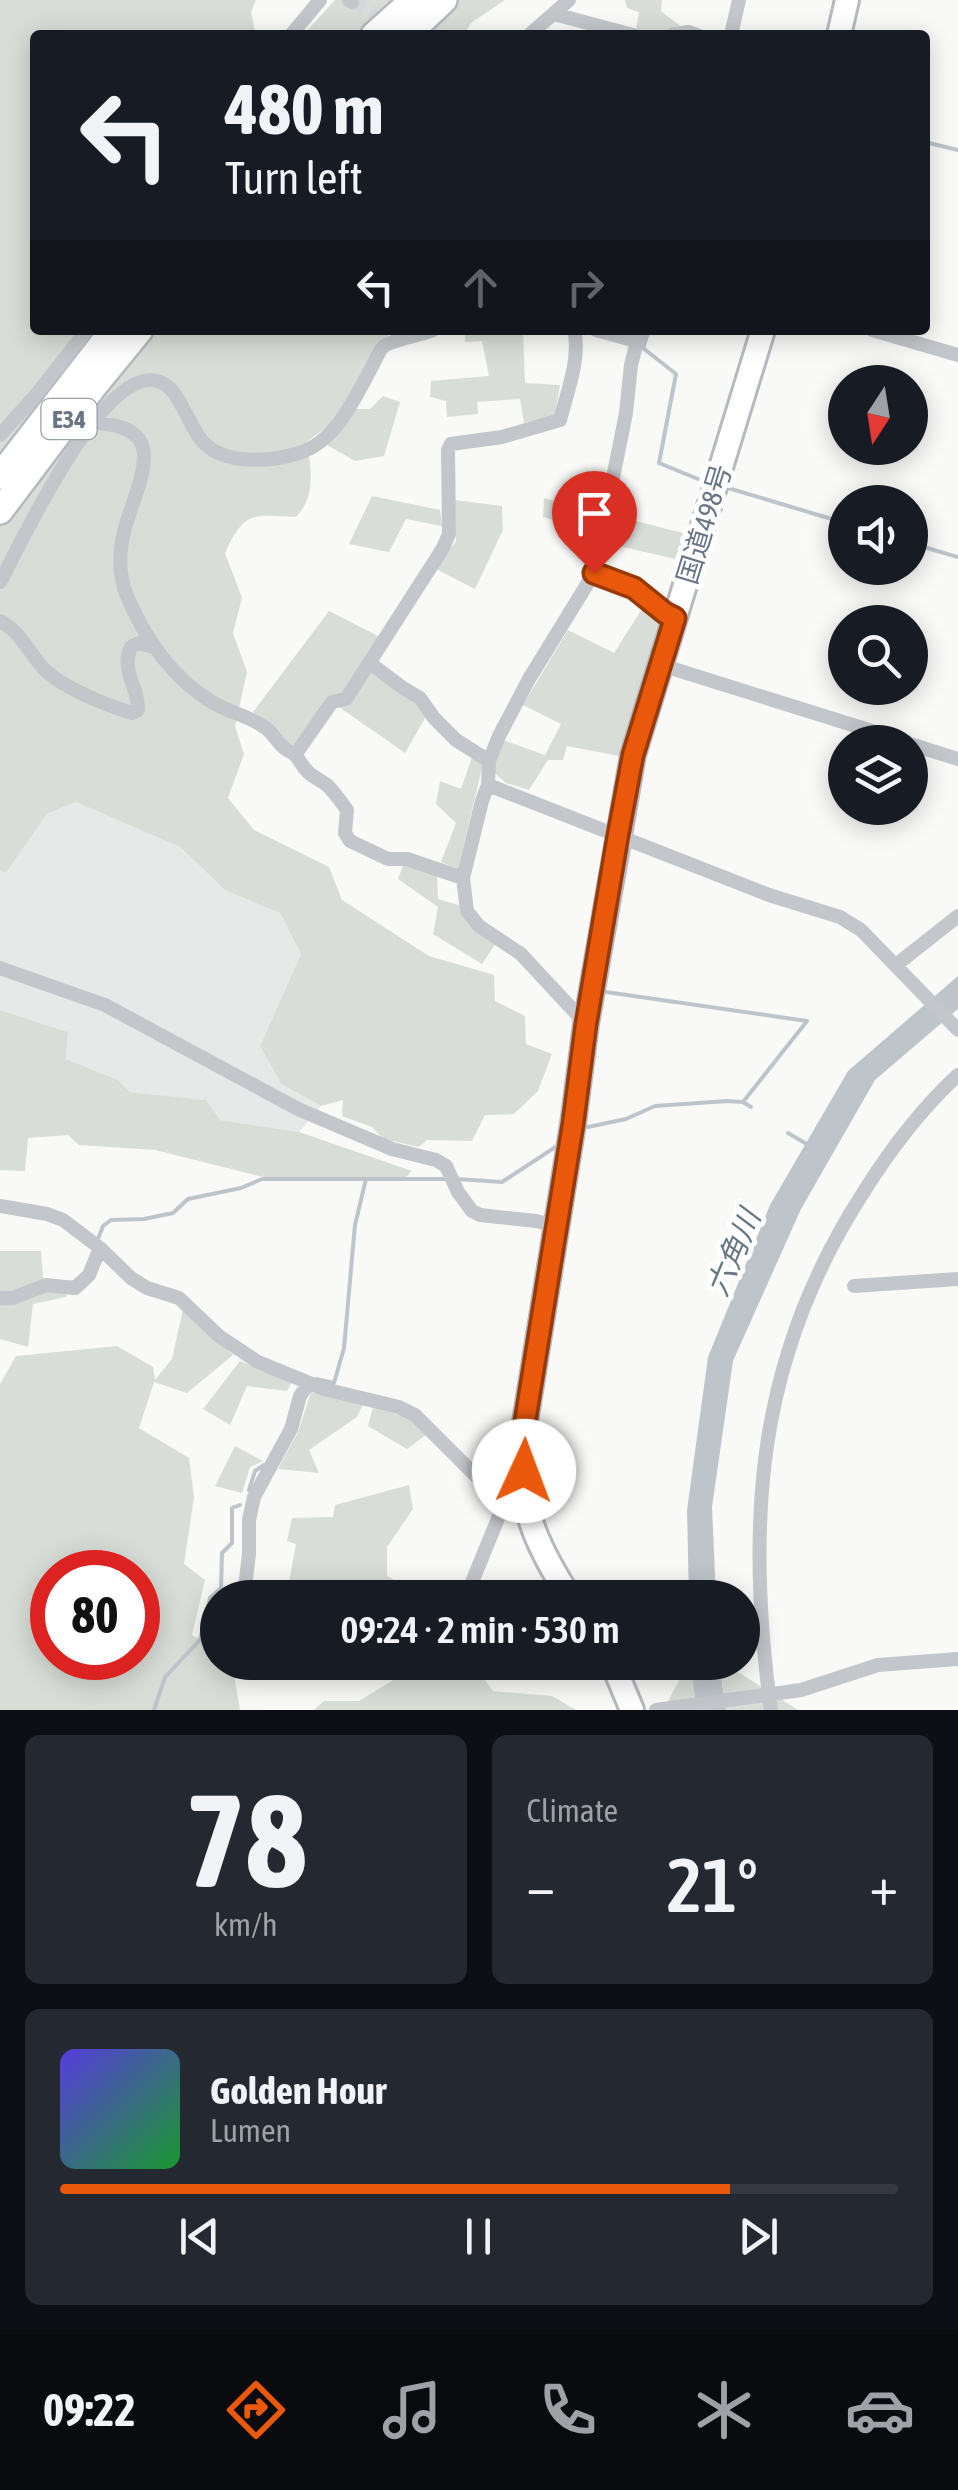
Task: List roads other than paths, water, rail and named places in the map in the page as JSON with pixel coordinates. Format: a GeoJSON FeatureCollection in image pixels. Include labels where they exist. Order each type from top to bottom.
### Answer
{"type":"FeatureCollection","features":[{"type":"Feature","properties":{"kind":"highway"},"geometry":{"type":"LineString","coordinates":[[379,30],[412,0]]}},
{"type":"Feature","properties":{"kind":"highway"},"geometry":{"type":"LineString","coordinates":[[412,30],[444,0]]}},
{"type":"Feature","properties":{"kind":"highway"},"geometry":{"type":"LineString","coordinates":[[839,30],[847,0]]}},
{"type":"Feature","properties":{"kind":"highway","name":"E34"},"geometry":{"type":"LineString","coordinates":[[0,476],[109,335]]}},
{"type":"Feature","properties":{"kind":"highway","name":"E34"},"geometry":{"type":"LineString","coordinates":[[0,510],[136,335]]}},
{"type":"Feature","properties":{"kind":"highway","name":"国道498号"},"geometry":{"type":"LineString","coordinates":[[560,1580],[530,1517],[524,1471],[525,1422],[586,1024],[633,755],[761,335]]}},
{"type":"Feature","properties":{"kind":"highway"},"geometry":{"type":"LineString","coordinates":[[620,1680],[632,1710]]}},
{"type":"Feature","properties":{"kind":"street"},"geometry":{"type":"LineString","coordinates":[[295,30],[320,0]]}},
{"type":"Feature","properties":{"kind":"street"},"geometry":{"type":"LineString","coordinates":[[535,30],[569,0]]}},
{"type":"Feature","properties":{"kind":"street"},"geometry":{"type":"LineString","coordinates":[[732,30],[739,0]]}},
{"type":"Feature","properties":{"kind":"street"},"geometry":{"type":"LineString","coordinates":[[554,14],[614,30]]}},
{"type":"Feature","properties":{"kind":"street"},"geometry":{"type":"LineString","coordinates":[[0,435],[84,335]]}},
{"type":"Feature","properties":{"kind":"street"},"geometry":{"type":"LineString","coordinates":[[0,582],[77,442],[91,422],[133,384],[146,379],[171,388],[202,442],[234,459],[259,460],[299,453],[315,445],[348,412],[382,348],[392,341],[422,335]]}},
{"type":"Feature","properties":{"kind":"street"},"geometry":{"type":"LineString","coordinates":[[295,755],[332,702],[346,699],[436,560],[449,534],[448,450],[452,444],[502,437],[560,420],[576,335]]}},
{"type":"Feature","properties":{"kind":"street"},"geometry":{"type":"LineString","coordinates":[[889,335],[958,355]]}},
{"type":"Feature","properties":{"kind":"street"},"geometry":{"type":"LineString","coordinates":[[586,1024],[521,954],[479,926],[467,911],[463,878],[488,784],[489,761],[499,736],[594,573],[638,336]]}},
{"type":"Feature","properties":{"kind":"street"},"geometry":{"type":"LineString","coordinates":[[91,422],[123,426],[142,444],[146,457],[120,556],[125,593],[154,647],[182,681],[213,704],[268,730],[306,771],[327,785],[348,810],[345,833],[350,841],[388,859],[406,859],[463,878]]}},
{"type":"Feature","properties":{"kind":"street"},"geometry":{"type":"LineString","coordinates":[[594,573],[634,588],[675,618]]}},
{"type":"Feature","properties":{"kind":"street"},"geometry":{"type":"LineString","coordinates":[[0,621],[55,678],[132,713],[138,710],[138,700],[126,657],[130,647],[154,647]]}},
{"type":"Feature","properties":{"kind":"street"},"geometry":{"type":"LineString","coordinates":[[370,662],[420,698],[456,740],[489,761]]}},
{"type":"Feature","properties":{"kind":"street"},"geometry":{"type":"LineString","coordinates":[[660,665],[851,725]]}},
{"type":"Feature","properties":{"kind":"street"},"geometry":{"type":"LineString","coordinates":[[928,749],[958,759]]}},
{"type":"Feature","properties":{"kind":"street"},"geometry":{"type":"LineString","coordinates":[[488,784],[769,896],[840,918],[860,930],[958,1030]]}},
{"type":"Feature","properties":{"kind":"street"},"geometry":{"type":"LineString","coordinates":[[899,968],[958,916]]}},
{"type":"Feature","properties":{"kind":"street"},"geometry":{"type":"LineString","coordinates":[[0,968],[104,1004],[298,1108],[392,1148],[436,1160],[452,1173],[458,1192],[472,1212],[480,1216],[557,1226]]}},
{"type":"Feature","properties":{"kind":"street"},"geometry":{"type":"LineString","coordinates":[[768,1700],[759,1579],[762,1489],[769,1430],[789,1343],[840,1228],[905,1134],[958,1075]]}},
{"type":"Feature","properties":{"kind":"street"},"geometry":{"type":"LineString","coordinates":[[0,1206],[63,1220],[132,1278],[146,1288],[179,1298],[240,1352],[258,1362],[324,1389],[399,1407],[415,1415],[504,1504],[530,1517]]}},
{"type":"Feature","properties":{"kind":"street"},"geometry":{"type":"LineString","coordinates":[[0,1298],[13,1298],[46,1285],[75,1288],[89,1275],[96,1244]]}},
{"type":"Feature","properties":{"kind":"street"},"geometry":{"type":"LineString","coordinates":[[854,1286],[958,1278]]}},
{"type":"Feature","properties":{"kind":"street"},"geometry":{"type":"LineString","coordinates":[[246,1580],[254,1497],[291,1429],[300,1396],[310,1383]]}},
{"type":"Feature","properties":{"kind":"street"},"geometry":{"type":"LineString","coordinates":[[474,1580],[504,1504]]}},
{"type":"Feature","properties":{"kind":"street"},"geometry":{"type":"LineString","coordinates":[[656,1710],[768,1700],[878,1664],[958,1659]]}},
{"type":"Feature","properties":{"kind":"waterway"},"geometry":{"type":"LineString","coordinates":[[930,143],[958,150]]}},
{"type":"Feature","properties":{"kind":"waterway"},"geometry":{"type":"LineString","coordinates":[[647,335],[643,348],[676,374],[659,463],[703,481]]}},
{"type":"Feature","properties":{"kind":"waterway"},"geometry":{"type":"LineString","coordinates":[[728,488],[828,518]]}},
{"type":"Feature","properties":{"kind":"waterway"},"geometry":{"type":"LineString","coordinates":[[928,548],[958,557]]}},
{"type":"Feature","properties":{"kind":"waterway"},"geometry":{"type":"LineString","coordinates":[[606,992],[807,1021],[743,1102]]}},
{"type":"Feature","properties":{"kind":"waterway"},"geometry":{"type":"LineString","coordinates":[[588,1127],[626,1119],[655,1106],[727,1101],[751,1107]]}},
{"type":"Feature","properties":{"kind":"waterway"},"geometry":{"type":"LineString","coordinates":[[788,1133],[810,1146]]}},
{"type":"Feature","properties":{"kind":"waterway"},"geometry":{"type":"LineString","coordinates":[[457,1179],[502,1182],[557,1146]]}},
{"type":"Feature","properties":{"kind":"waterway"},"geometry":{"type":"LineString","coordinates":[[98,1239],[103,1226],[111,1220],[173,1213],[188,1199],[241,1188],[262,1179],[448,1179]]}},
{"type":"Feature","properties":{"kind":"waterway"},"geometry":{"type":"LineString","coordinates":[[316,1379],[334,1383],[344,1348],[355,1225],[366,1179]]}},
{"type":"Feature","properties":{"kind":"waterway"},"geometry":{"type":"LineString","coordinates":[[249,1490],[255,1471],[264,1465]]}},
{"type":"Feature","properties":{"kind":"waterway"},"geometry":{"type":"LineString","coordinates":[[154,1710],[165,1677],[200,1640],[210,1598],[221,1588],[222,1553],[232,1543],[232,1508],[240,1505]]}},
{"type":"Feature","properties":{"kind":"tunnel"},"geometry":{"type":"LineString","coordinates":[[352,2],[395,23]]}},
{"type":"Feature","properties":{"kind":"water label","name":"六角川"},"geometry":{"type":"Point","coordinates":[734,1253]}}]}
